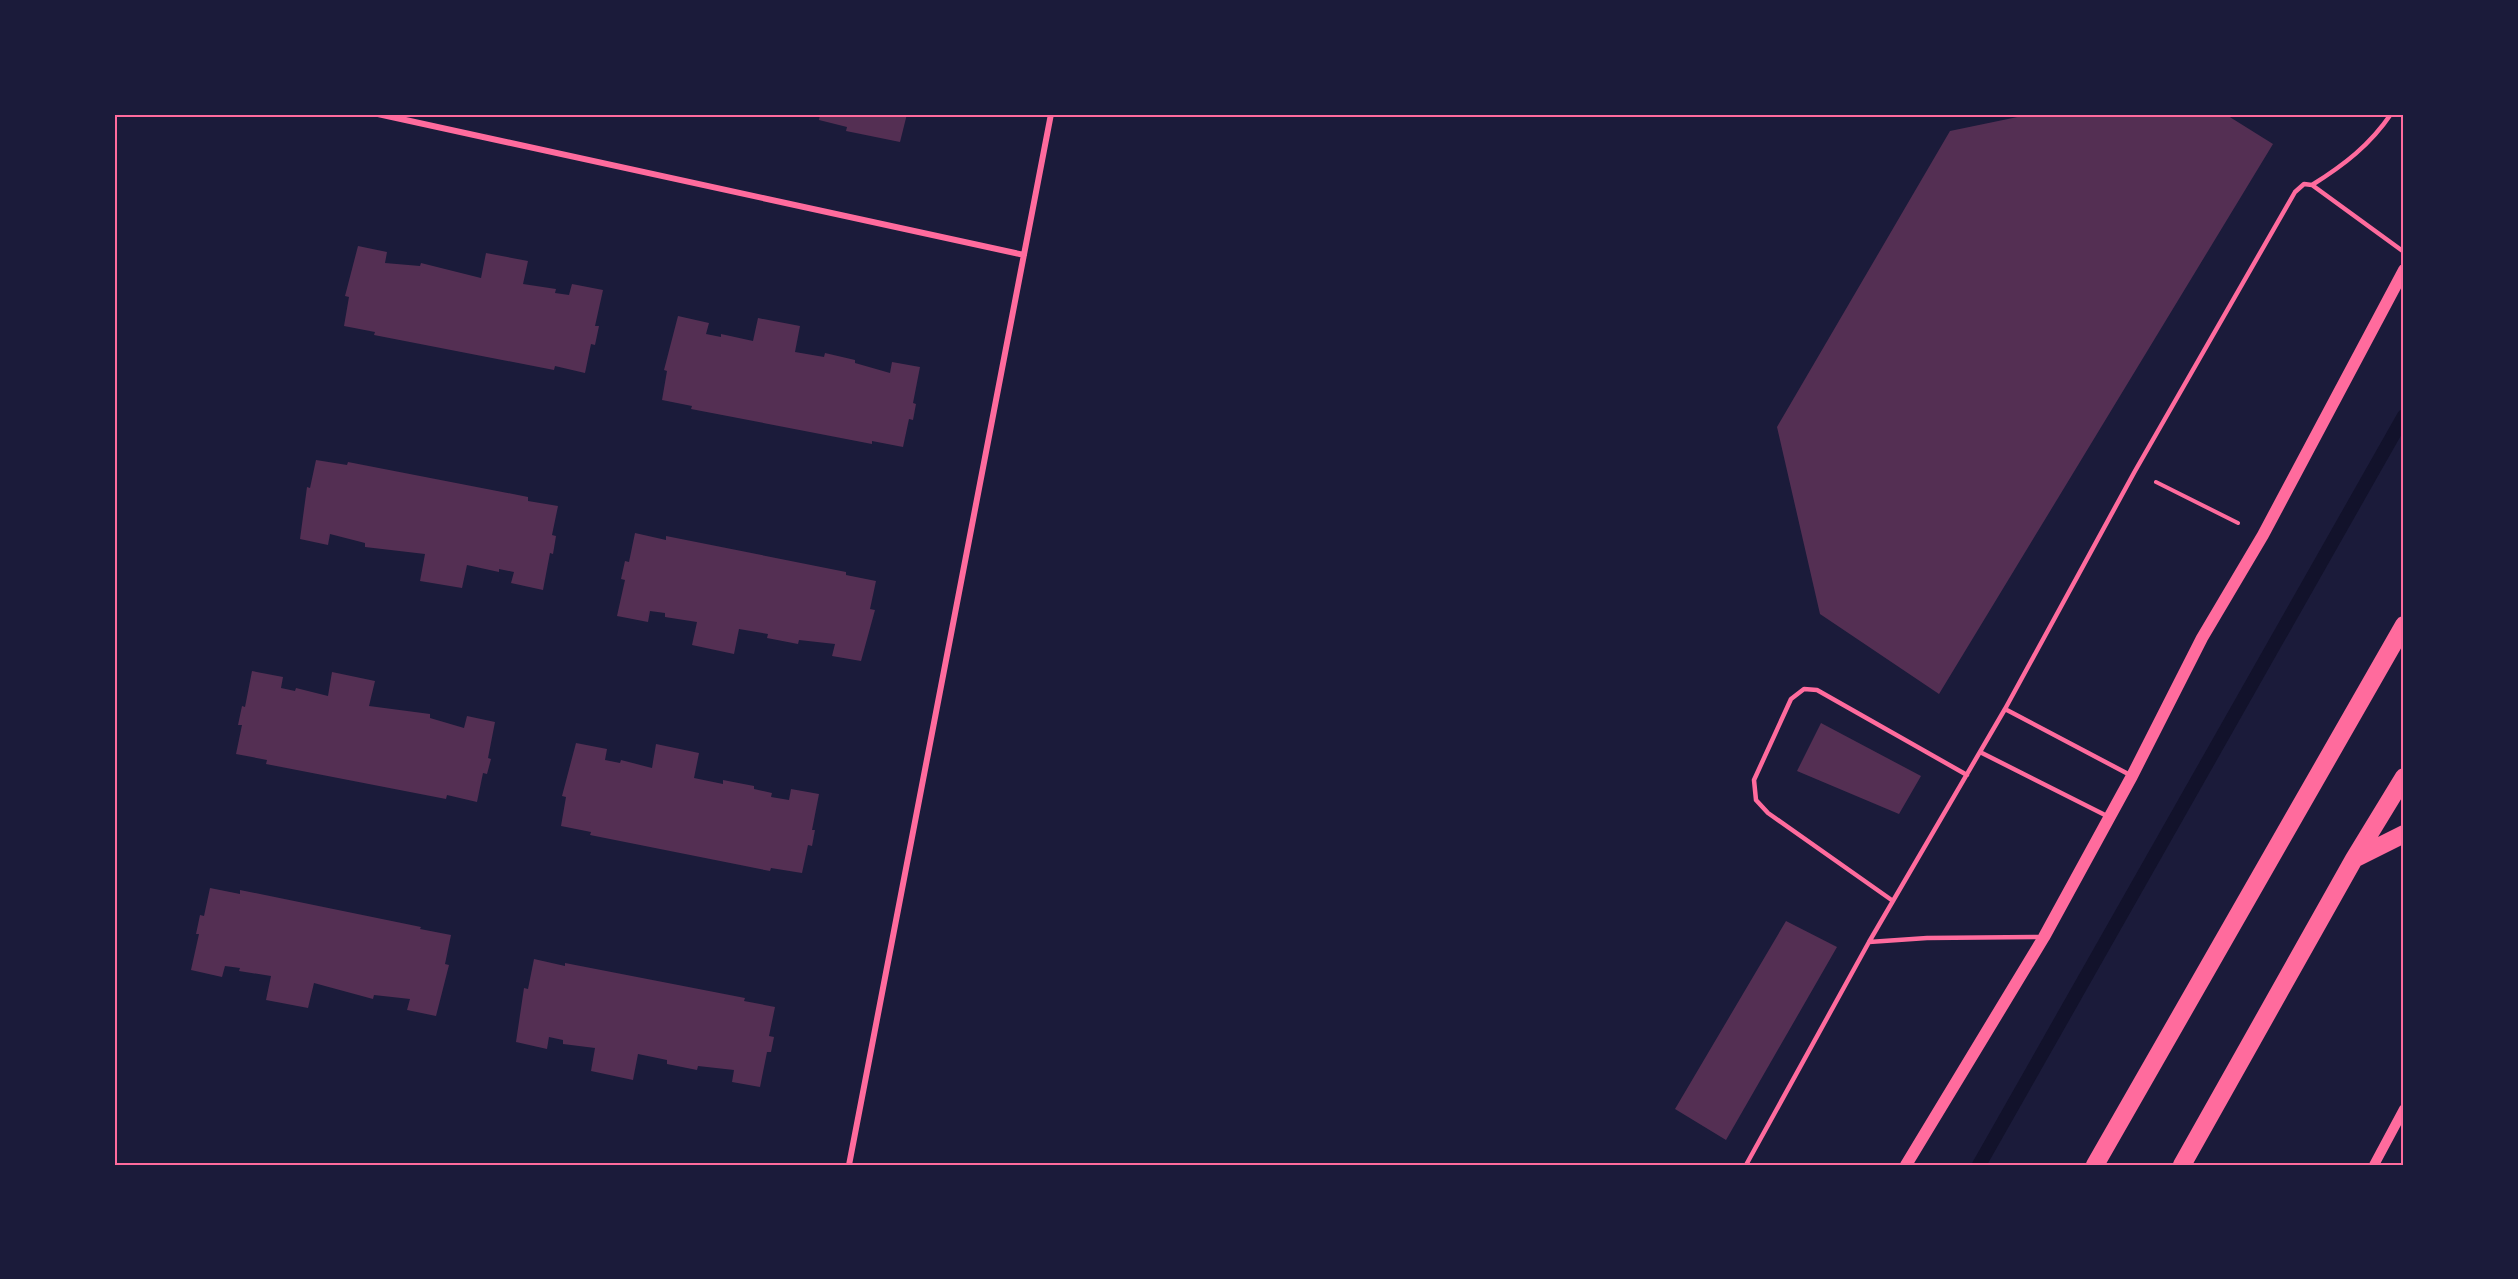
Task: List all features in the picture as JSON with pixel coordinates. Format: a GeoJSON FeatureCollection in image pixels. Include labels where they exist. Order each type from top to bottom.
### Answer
{"type":"FeatureCollection","features":[{"type":"Feature","properties":{"kind":"highway"},"geometry":{"type":"LineString","coordinates":[[2095,1165],[2404,625]]}},
{"type":"Feature","properties":{"kind":"highway"},"geometry":{"type":"LineString","coordinates":[[2182,1165],[2354,859],[2404,777]]}},
{"type":"Feature","properties":{"kind":"highway"},"geometry":{"type":"LineString","coordinates":[[2354,859],[2404,834]]}},
{"type":"Feature","properties":{"kind":"main road"},"geometry":{"type":"LineString","coordinates":[[1906,1165],[2044,937],[2132,776],[2202,638],[2263,535],[2404,270]]}},
{"type":"Feature","properties":{"kind":"street"},"geometry":{"type":"LineString","coordinates":[[378,114],[1024,255]]}},
{"type":"Feature","properties":{"kind":"street"},"geometry":{"type":"LineString","coordinates":[[849,1165],[1051,114]]}},
{"type":"Feature","properties":{"kind":"street"},"geometry":{"type":"LineString","coordinates":[[2374,1165],[2404,1109]]}},
{"type":"Feature","properties":{"kind":"lane"},"geometry":{"type":"LineString","coordinates":[[2312,185],[2346,163],[2375,137],[2391,114]]}},
{"type":"Feature","properties":{"kind":"lane"},"geometry":{"type":"LineString","coordinates":[[1746,1165],[1869,942],[2005,709],[2135,471],[2295,192],[2304,184],[2312,185],[2404,252]]}},
{"type":"Feature","properties":{"kind":"lane"},"geometry":{"type":"LineString","coordinates":[[1893,901],[1768,813],[1756,800],[1754,780],[1791,699],[1804,689],[1817,690],[1967,775]]}},
{"type":"Feature","properties":{"kind":"lane"},"geometry":{"type":"LineString","coordinates":[[2005,709],[2132,776]]}},
{"type":"Feature","properties":{"kind":"lane"},"geometry":{"type":"LineString","coordinates":[[1980,752],[2110,817]]}},
{"type":"Feature","properties":{"kind":"lane"},"geometry":{"type":"LineString","coordinates":[[1869,942],[1927,938],[2044,937]]}},
{"type":"Feature","properties":{"kind":"path"},"geometry":{"type":"LineString","coordinates":[[2135,471],[2263,535]]}},
{"type":"Feature","properties":{"kind":"building"},"geometry":{"type":"Polygon","coordinates":[[[820,114],[907,114],[900,142],[846,131],[847,127],[819,120],[820,114]]]}},
{"type":"Feature","properties":{"kind":"building"},"geometry":{"type":"Polygon","coordinates":[[[2032,114],[2225,114],[2273,144],[1939,694],[1820,614],[1777,427],[1950,131],[2032,114]]]}},
{"type":"Feature","properties":{"kind":"building"},"geometry":{"type":"Polygon","coordinates":[[[358,246],[387,252],[385,263],[420,266],[421,263],[481,278],[486,253],[528,261],[523,284],[556,289],[555,293],[569,295],[572,284],[603,290],[595,326],[599,326],[595,345],[591,344],[585,373],[555,366],[554,370],[374,335],[375,332],[344,326],[349,297],[345,296],[358,246]]]}},
{"type":"Feature","properties":{"kind":"building"},"geometry":{"type":"Polygon","coordinates":[[[678,316],[709,323],[706,334],[721,337],[721,334],[753,341],[758,318],[800,326],[795,352],[824,357],[825,353],[855,360],[855,363],[890,373],[892,362],[920,367],[913,403],[916,404],[913,420],[909,419],[903,447],[872,441],[872,444],[691,409],[692,406],[662,400],[667,371],[664,370],[678,316]]]}},
{"type":"Feature","properties":{"kind":"building"},"geometry":{"type":"Polygon","coordinates":[[[316,460],[347,465],[348,462],[528,497],[528,501],[558,506],[552,535],[556,536],[553,554],[550,553],[543,590],[511,583],[514,572],[499,569],[499,572],[467,565],[462,588],[420,581],[425,554],[365,547],[365,543],[330,534],[328,545],[300,539],[307,487],[310,488],[316,460]]]}},
{"type":"Feature","properties":{"kind":"building"},"geometry":{"type":"Polygon","coordinates":[[[635,533],[666,540],[666,536],[846,572],[846,575],[876,581],[870,609],[875,610],[861,661],[832,656],[835,644],[799,640],[798,644],[767,638],[768,634],[739,629],[734,654],[692,645],[697,622],[665,617],[665,613],[650,611],[648,622],[617,616],[625,580],[621,579],[625,561],[629,562],[635,533]]]}},
{"type":"Feature","properties":{"kind":"building"},"geometry":{"type":"Polygon","coordinates":[[[252,671],[283,677],[281,688],[295,691],[296,688],[328,696],[332,672],[375,681],[369,706],[430,714],[430,718],[464,728],[467,716],[495,722],[488,758],[491,759],[487,774],[483,773],[477,802],[447,795],[446,799],[266,764],[267,760],[236,754],[242,725],[238,725],[242,706],[245,707],[252,671]]]}},
{"type":"Feature","properties":{"kind":"building"},"geometry":{"type":"Polygon","coordinates":[[[1821,723],[1921,776],[1899,814],[1797,771],[1821,723]]]}},
{"type":"Feature","properties":{"kind":"building"},"geometry":{"type":"Polygon","coordinates":[[[576,743],[607,749],[605,760],[620,763],[621,760],[652,768],[656,744],[699,753],[694,778],[723,784],[723,780],[754,786],[754,789],[772,793],[771,797],[789,800],[791,789],[819,794],[812,830],[815,830],[812,846],[808,845],[802,873],[771,868],[770,871],[590,835],[591,832],[561,826],[566,797],[562,796],[576,743]]]}},
{"type":"Feature","properties":{"kind":"building"},"geometry":{"type":"Polygon","coordinates":[[[210,888],[240,894],[240,890],[451,935],[445,964],[449,965],[436,1016],[407,1010],[410,999],[374,995],[373,999],[314,983],[308,1008],[266,1000],[271,976],[239,971],[240,968],[225,966],[222,977],[191,970],[199,934],[196,934],[200,915],[204,916],[210,888]]]}},
{"type":"Feature","properties":{"kind":"building"},"geometry":{"type":"Polygon","coordinates":[[[1786,921],[1837,947],[1726,1140],[1675,1109],[1786,921]]]}},
{"type":"Feature","properties":{"kind":"building"},"geometry":{"type":"Polygon","coordinates":[[[534,959],[745,998],[744,1001],[775,1007],[769,1036],[774,1037],[771,1052],[767,1052],[760,1087],[732,1082],[734,1070],[698,1066],[697,1070],[667,1064],[667,1060],[638,1054],[633,1080],[591,1071],[595,1048],[563,1044],[563,1040],[549,1037],[547,1049],[516,1042],[524,988],[528,989],[534,959]]]}},
{"type":"Feature","properties":{"kind":"waterway"},"geometry":{"type":"LineString","coordinates":[[1979,1165],[2404,416]]}}]}
